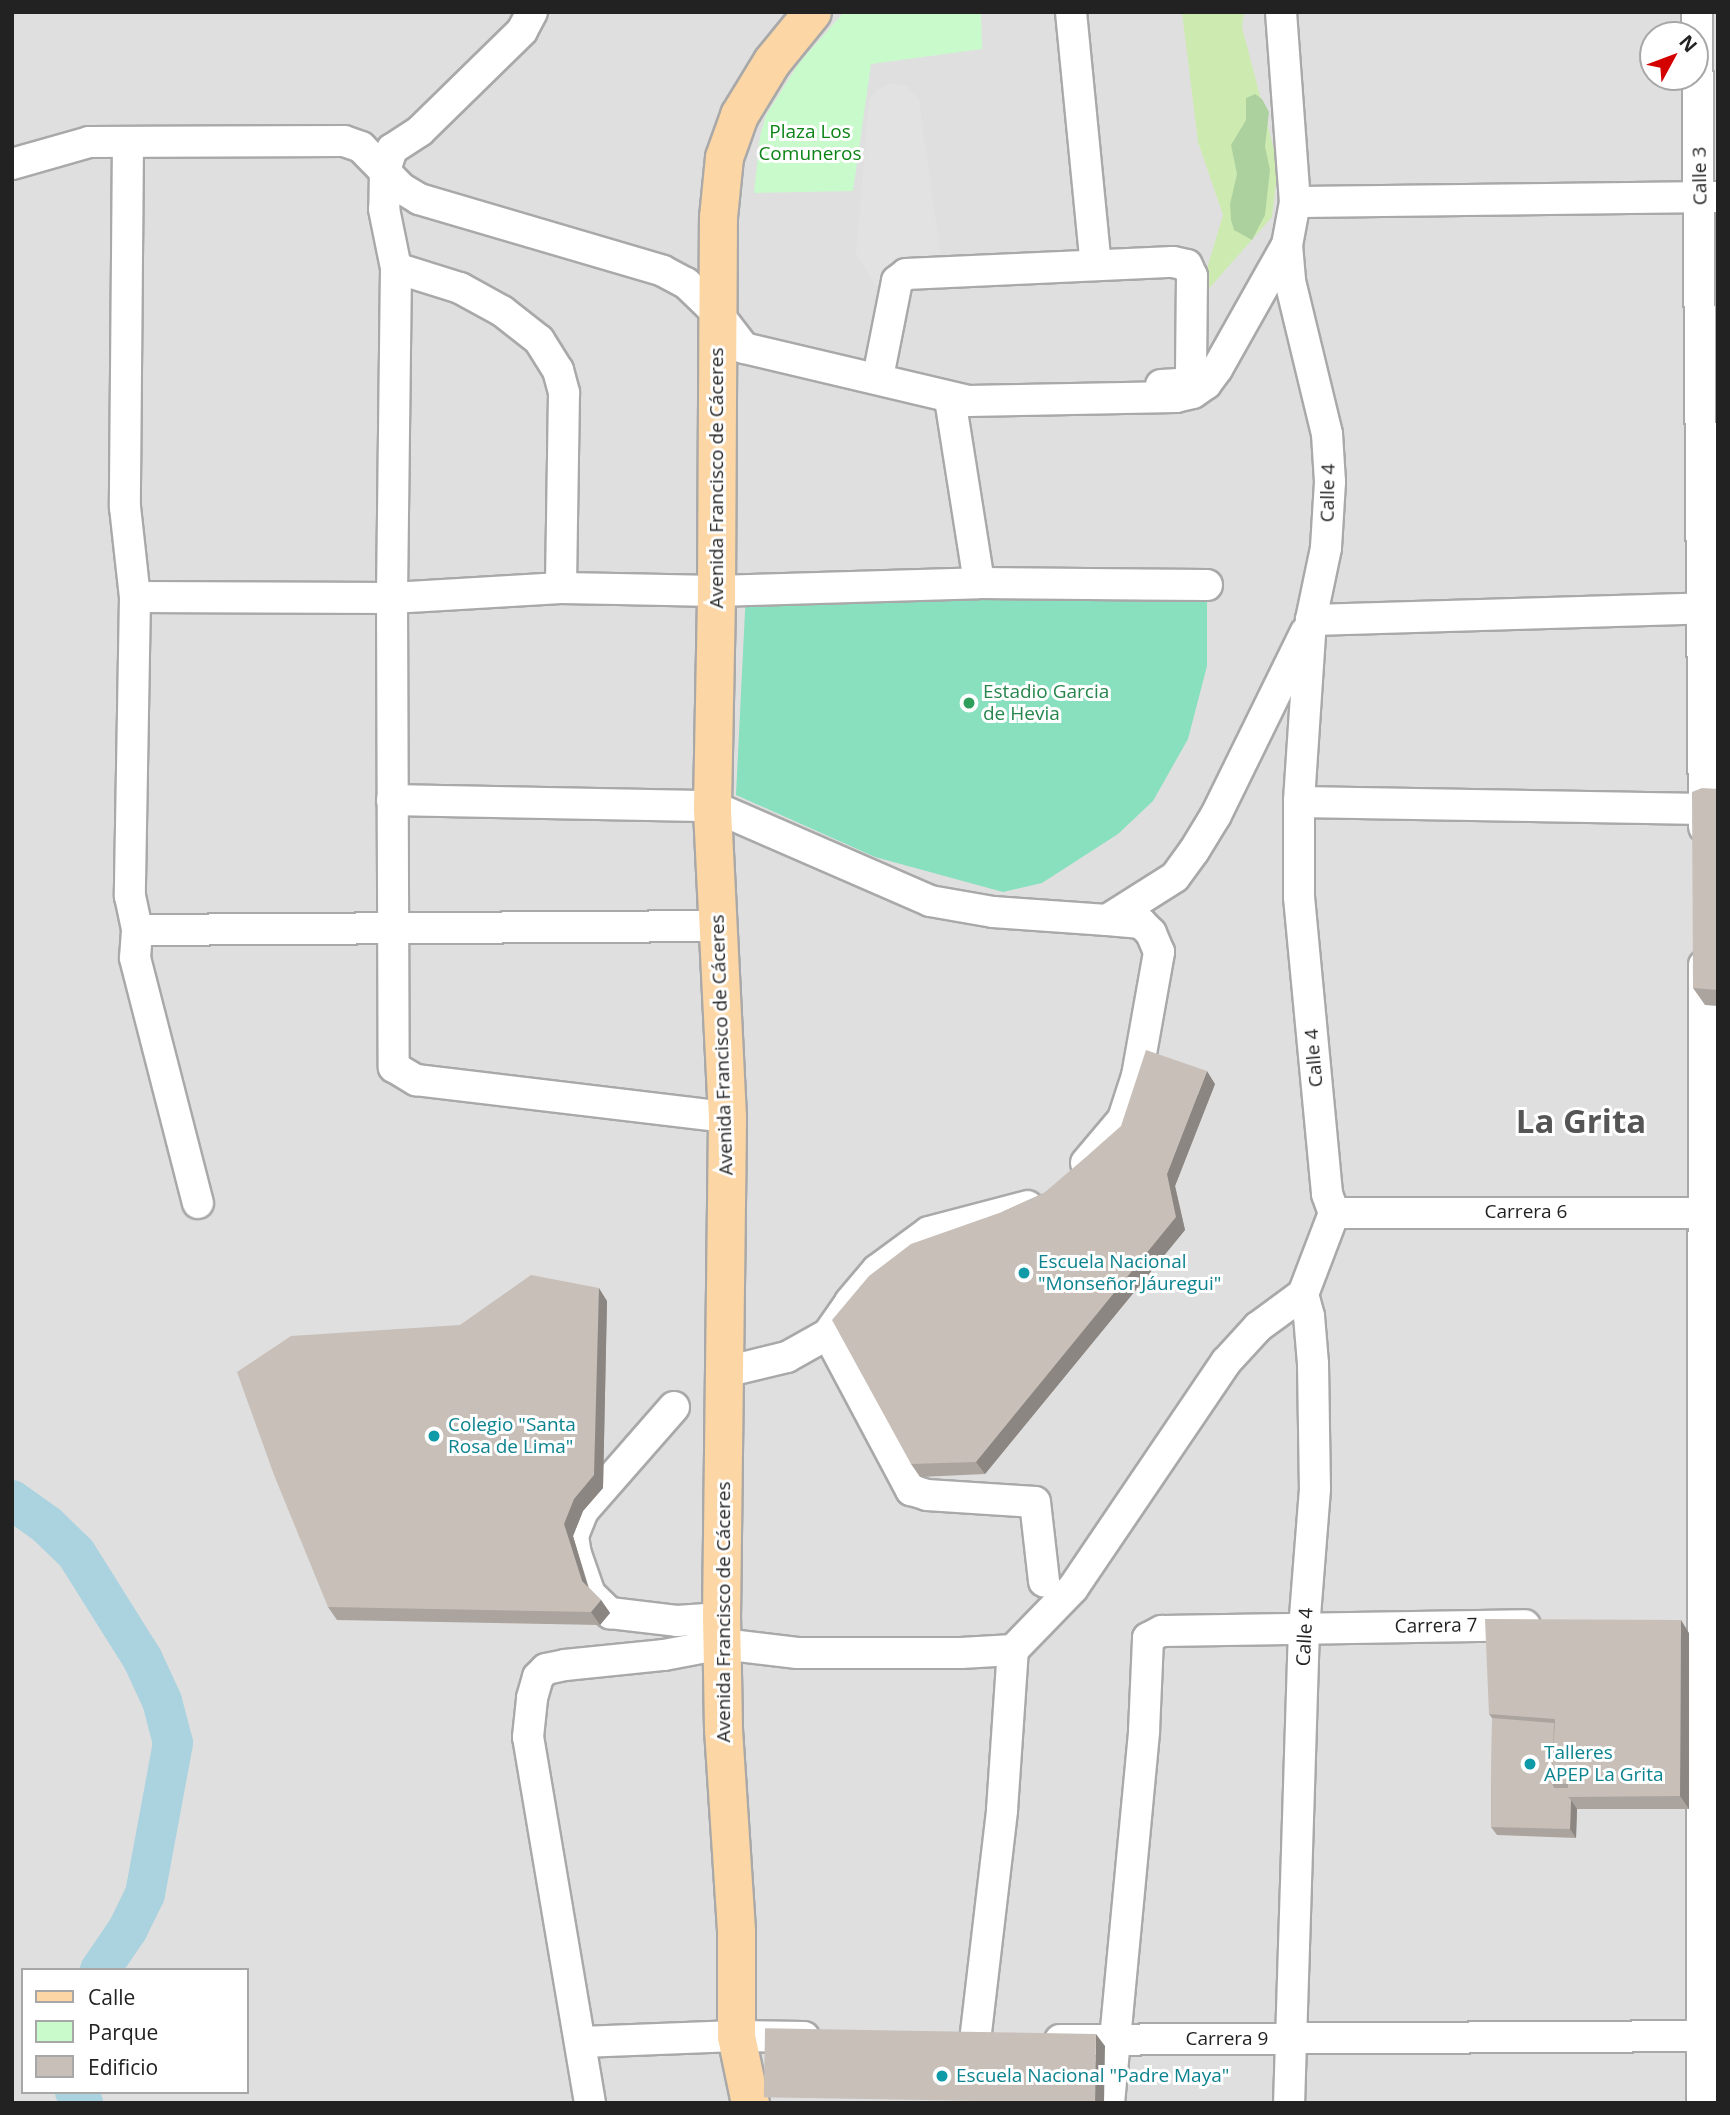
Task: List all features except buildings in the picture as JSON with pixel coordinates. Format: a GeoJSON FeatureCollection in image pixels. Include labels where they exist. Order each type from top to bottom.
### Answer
{"type":"FeatureCollection","features":[{"type":"Feature","properties":{"kind":"main road","name":"Avenida Francisco de Cáceres"},"geometry":{"type":"LineString","coordinates":[[750,2103],[736,2036],[736,1930],[723,1729],[721,1631],[727,1117],[712,806],[718,217],[724,157],[739,115],[772,61],[812,12]]}},
{"type":"Feature","properties":{"kind":"street"},"geometry":{"type":"LineString","coordinates":[[532,12],[522,31],[421,131],[392,149],[385,170],[384,209],[396,268],[392,598],[394,1067],[416,1080],[727,1117]]}},
{"type":"Feature","properties":{"kind":"street"},"geometry":{"type":"LineString","coordinates":[[1071,12],[1096,265]]}},
{"type":"Feature","properties":{"kind":"street","name":"Calle 4"},"geometry":{"type":"LineString","coordinates":[[1281,12],[1296,202],[1287,245],[1290,281],[1327,434],[1331,482],[1325,548],[1311,620],[1299,802],[1299,897],[1327,1194],[1334,1213]]}},
{"type":"Feature","properties":{"kind":"street","name":"Calle 3"},"geometry":{"type":"LineString","coordinates":[[1697,12],[1709,197],[1711,807],[1704,861]]}},
{"type":"Feature","properties":{"kind":"street"},"geometry":{"type":"LineString","coordinates":[[12,164],[89,142],[344,141],[361,147],[401,188],[419,199],[663,271],[686,283],[718,314],[744,348],[879,371],[962,390],[1179,384],[1187,381],[1191,374],[1192,275],[1187,265],[1173,262],[906,274],[897,281],[879,371]]}},
{"type":"Feature","properties":{"kind":"street"},"geometry":{"type":"LineString","coordinates":[[128,142],[125,507],[135,597],[130,896],[137,930],[135,958],[198,1203]]}},
{"type":"Feature","properties":{"kind":"street"},"geometry":{"type":"LineString","coordinates":[[1296,202],[1709,197]]}},
{"type":"Feature","properties":{"kind":"street"},"geometry":{"type":"LineString","coordinates":[[879,371],[950,399],[1176,397],[1193,393],[1206,384],[1217,369],[1287,245]]}},
{"type":"Feature","properties":{"kind":"street"},"geometry":{"type":"LineString","coordinates":[[396,268],[460,288],[502,311],[539,340],[558,370],[564,393],[561,588]]}},
{"type":"Feature","properties":{"kind":"street"},"geometry":{"type":"LineString","coordinates":[[950,399],[979,583]]}},
{"type":"Feature","properties":{"kind":"street"},"geometry":{"type":"LineString","coordinates":[[135,597],[392,598],[561,588],[716,592],[979,583],[1207,584]]}},
{"type":"Feature","properties":{"kind":"street"},"geometry":{"type":"LineString","coordinates":[[1107,920],[1175,877],[1194,851],[1216,815],[1311,620],[1710,607]]}},
{"type":"Feature","properties":{"kind":"street"},"geometry":{"type":"LineString","coordinates":[[392,800],[712,806],[930,901],[993,912],[1142,923],[1151,933],[1159,952],[1138,1076],[1123,1119],[1093,1157],[1045,1200],[1018,1210],[929,1233],[877,1270],[828,1334],[787,1357],[725,1372]]}},
{"type":"Feature","properties":{"kind":"street"},"geometry":{"type":"LineString","coordinates":[[1299,802],[1711,807]]}},
{"type":"Feature","properties":{"kind":"street"},"geometry":{"type":"LineString","coordinates":[[137,930],[718,926]]}},
{"type":"Feature","properties":{"kind":"street"},"geometry":{"type":"LineString","coordinates":[[1702,2103],[1710,2036],[1710,1884],[1697,1624],[1711,1213],[1704,940]]}},
{"type":"Feature","properties":{"kind":"street"},"geometry":{"type":"LineString","coordinates":[[674,1407],[583,1511],[573,1536],[576,1555],[590,1594],[610,1613],[677,1620],[797,1653],[961,1653],[1013,1650],[1073,1588],[1226,1362],[1258,1327],[1303,1294],[1334,1213]]}},
{"type":"Feature","properties":{"kind":"street","name":"Carrera 6"},"geometry":{"type":"LineString","coordinates":[[1334,1213],[1711,1213]]}},
{"type":"Feature","properties":{"kind":"street","name":"Calle 4"},"geometry":{"type":"LineString","coordinates":[[1289,2103],[1304,1628],[1315,1489],[1309,1316],[1303,1294]]}},
{"type":"Feature","properties":{"kind":"street"},"geometry":{"type":"LineString","coordinates":[[828,1334],[911,1490],[927,1494],[1035,1502],[1044,1581]]}},
{"type":"Feature","properties":{"kind":"street","name":"Carrera 7"},"geometry":{"type":"LineString","coordinates":[[1117,2040],[1144,1731],[1149,1638],[1154,1633],[1549,1625]]}},
{"type":"Feature","properties":{"kind":"street"},"geometry":{"type":"LineString","coordinates":[[590,2103],[528,1737],[532,1698],[538,1677],[547,1669],[664,1655],[721,1631]]}},
{"type":"Feature","properties":{"kind":"street","name":"Carrera 9"},"geometry":{"type":"LineString","coordinates":[[1013,1650],[988,2041],[1710,2036]]}},
{"type":"Feature","properties":{"kind":"street"},"geometry":{"type":"LineString","coordinates":[[581,2042],[736,2036],[830,2038]]}},
{"type":"Feature","properties":{"kind":"street"},"geometry":{"type":"LineString","coordinates":[[1109,2103],[1117,2040]]}},
{"type":"Feature","properties":{"kind":"shaded area"},"geometry":{"type":"Polygon","coordinates":[[[12,12],[1718,12],[1718,2103],[12,2103],[12,12]]]}},
{"type":"Feature","properties":{"kind":"shaded area"},"geometry":{"type":"Polygon","coordinates":[[[891,83],[908,87],[919,100],[943,274],[895,288],[875,285],[856,254],[869,101],[875,91],[891,83]]]}},
{"type":"Feature","properties":{"kind":"green space","name":"Plaza Los Comuneros"},"geometry":{"type":"Polygon","coordinates":[[[844,12],[981,12],[982,49],[871,64],[853,191],[754,193],[760,136],[766,115],[799,63],[844,12]]]}},
{"type":"Feature","properties":{"kind":"green space"},"geometry":{"type":"Polygon","coordinates":[[[1182,12],[1244,12],[1242,27],[1278,165],[1272,217],[1197,302],[1223,215],[1198,142],[1182,12]]]}},
{"type":"Feature","properties":{"kind":"green space"},"geometry":{"type":"Polygon","coordinates":[[[1255,94],[1262,99],[1269,112],[1265,146],[1270,170],[1265,215],[1252,240],[1234,230],[1231,220],[1230,204],[1237,174],[1231,145],[1246,120],[1246,98],[1255,94]]]}},
{"type":"Feature","properties":{"kind":"green space","name":"Estadio Garcia de Hevia"},"geometry":{"type":"Polygon","coordinates":[[[1207,585],[1207,666],[1188,739],[1153,801],[1118,834],[1042,883],[1003,892],[875,857],[736,795],[746,591],[1207,585]]]}},
{"type":"Feature","properties":{"kind":"waterway"},"geometry":{"type":"LineString","coordinates":[[12,1500],[47,1525],[76,1553],[143,1660],[162,1701],[173,1743],[145,1894],[128,1929],[101,1968]]}},
{"type":"Feature","properties":{"kind":"waterway"},"geometry":{"type":"LineString","coordinates":[[76,2094],[83,2103]]}},
{"type":"Feature","properties":{"kind":"place","name":"Estadio Garcia de Hevia"},"geometry":{"type":"Point","coordinates":[969,703]}},
{"type":"Feature","properties":{"kind":"place","name":"Escuela Nacional \"Monseñor Jáuregui\""},"geometry":{"type":"Point","coordinates":[1024,1273]}},
{"type":"Feature","properties":{"kind":"place","name":"Colegio \"Santa Rosa de Lima\""},"geometry":{"type":"Point","coordinates":[434,1436]}},
{"type":"Feature","properties":{"kind":"place","name":"Talleres APEP La Grita"},"geometry":{"type":"Point","coordinates":[1530,1764]}},
{"type":"Feature","properties":{"kind":"place","name":"Escuela Nacional \"Padre Maya\""},"geometry":{"type":"Point","coordinates":[942,2076]}},
{"type":"Feature","properties":{"kind":"district","name":"La Grita"},"geometry":{"type":"Point","coordinates":[1581,1121]}}]}
